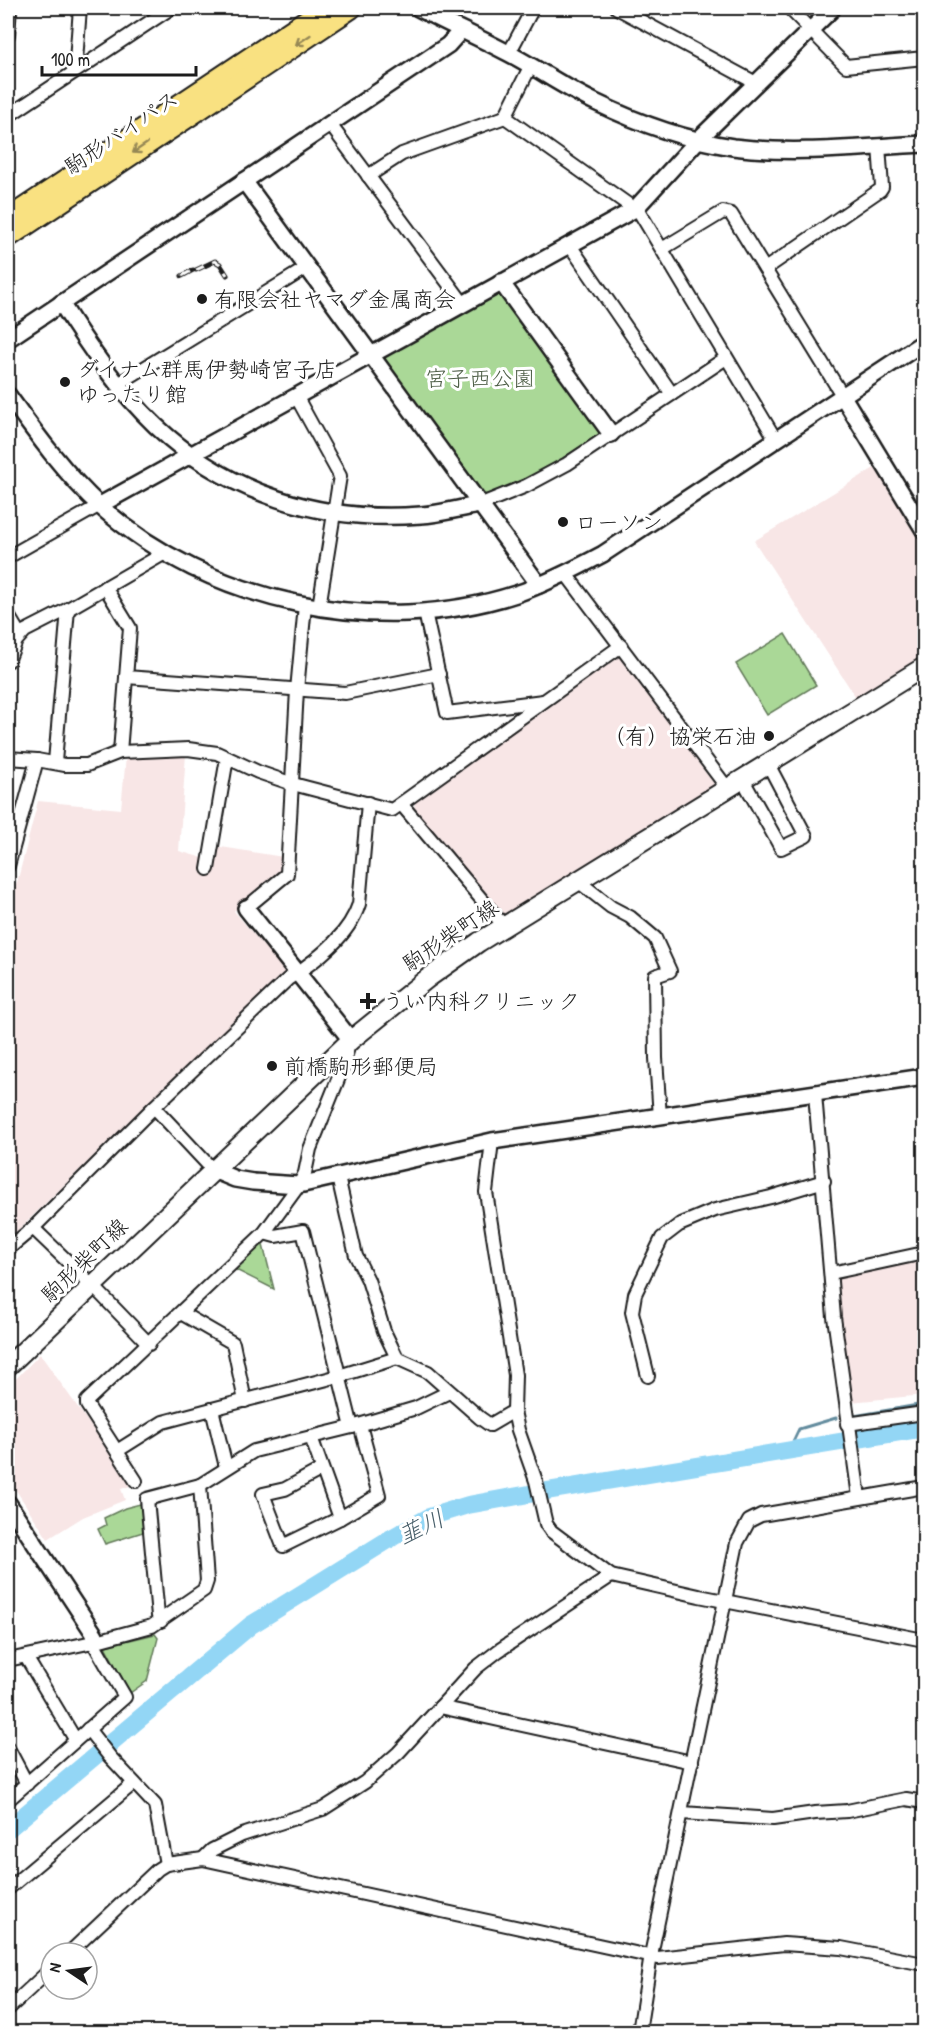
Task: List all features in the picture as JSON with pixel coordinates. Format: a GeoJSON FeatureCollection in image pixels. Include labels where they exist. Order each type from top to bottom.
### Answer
{"type":"FeatureCollection","features":[{"type":"Feature","properties":{"kind":"main road","name":"駒形バイパス"},"geometry":{"type":"LineString","coordinates":[[8,219],[325,8]]}},
{"type":"Feature","properties":{"kind":"main road","name":"駒形バイパス"},"geometry":{"type":"LineString","coordinates":[[8,237],[351,8]]}},
{"type":"Feature","properties":{"kind":"main road","name":"駒形柴町線"},"geometry":{"type":"LineString","coordinates":[[8,1366],[351,1040],[428,978],[504,926],[924,667]]}},
{"type":"Feature","properties":{"kind":"street"},"geometry":{"type":"LineString","coordinates":[[8,35],[10,8]]}},
{"type":"Feature","properties":{"kind":"street"},"geometry":{"type":"LineString","coordinates":[[78,69],[76,61],[80,8]]}},
{"type":"Feature","properties":{"kind":"street"},"geometry":{"type":"LineString","coordinates":[[8,116],[171,8]]}},
{"type":"Feature","properties":{"kind":"street"},"geometry":{"type":"LineString","coordinates":[[418,8],[509,53],[594,102],[626,117],[698,140],[733,147],[787,151],[924,144]]}},
{"type":"Feature","properties":{"kind":"street"},"geometry":{"type":"LineString","coordinates":[[509,53],[533,8]]}},
{"type":"Feature","properties":{"kind":"street"},"geometry":{"type":"LineString","coordinates":[[789,8],[846,66],[924,58]]}},
{"type":"Feature","properties":{"kind":"street"},"geometry":{"type":"LineString","coordinates":[[9,554],[635,209],[698,140],[833,8]]}},
{"type":"Feature","properties":{"kind":"street"},"geometry":{"type":"LineString","coordinates":[[625,9],[756,83]]}},
{"type":"Feature","properties":{"kind":"street"},"geometry":{"type":"LineString","coordinates":[[8,339],[448,45],[459,30]]}},
{"type":"Feature","properties":{"kind":"street"},"geometry":{"type":"LineString","coordinates":[[368,176],[402,154],[505,117],[530,67]]}},
{"type":"Feature","properties":{"kind":"street"},"geometry":{"type":"LineString","coordinates":[[505,117],[640,213],[776,440]]}},
{"type":"Feature","properties":{"kind":"street"},"geometry":{"type":"LineString","coordinates":[[329,123],[463,303]]}},
{"type":"Feature","properties":{"kind":"street"},"geometry":{"type":"LineString","coordinates":[[765,269],[880,190],[882,187],[879,146]]}},
{"type":"Feature","properties":{"kind":"street"},"geometry":{"type":"LineString","coordinates":[[244,181],[539,585]]}},
{"type":"Feature","properties":{"kind":"street"},"geometry":{"type":"LineString","coordinates":[[662,249],[723,212],[731,214],[924,530]]}},
{"type":"Feature","properties":{"kind":"street"},"geometry":{"type":"LineString","coordinates":[[569,244],[672,394]]}},
{"type":"Feature","properties":{"kind":"street"},"geometry":{"type":"LineString","coordinates":[[118,384],[308,267]]}},
{"type":"Feature","properties":{"kind":"street"},"geometry":{"type":"LineString","coordinates":[[501,282],[611,434]]}},
{"type":"Feature","properties":{"kind":"street"},"geometry":{"type":"LineString","coordinates":[[61,303],[118,384],[156,426],[191,454],[243,486],[276,499],[322,512],[334,513],[378,516],[422,515],[479,504],[526,486],[553,472],[726,358]]}},
{"type":"Feature","properties":{"kind":"street"},"geometry":{"type":"LineString","coordinates":[[8,395],[45,447],[100,505],[165,553],[235,586],[312,606],[362,612],[425,612],[489,600],[539,585],[566,574],[603,554],[924,342]]}},
{"type":"Feature","properties":{"kind":"street"},"geometry":{"type":"LineString","coordinates":[[136,1481],[87,1405],[87,1401],[264,1233],[299,1185],[305,1173],[310,1149],[341,1072],[351,1040],[246,908],[287,874],[297,690],[312,606],[334,513],[340,476],[296,396]]}},
{"type":"Feature","properties":{"kind":"street"},"geometry":{"type":"LineString","coordinates":[[8,661],[20,635],[165,553]]}},
{"type":"Feature","properties":{"kind":"street"},"geometry":{"type":"LineString","coordinates":[[566,574],[621,646],[736,784],[781,848],[806,836],[768,764]]}},
{"type":"Feature","properties":{"kind":"street"},"geometry":{"type":"LineString","coordinates":[[105,587],[130,628],[120,753]]}},
{"type":"Feature","properties":{"kind":"street"},"geometry":{"type":"LineString","coordinates":[[55,762],[68,609]]}},
{"type":"Feature","properties":{"kind":"street"},"geometry":{"type":"LineString","coordinates":[[425,612],[447,713],[546,700]]}},
{"type":"Feature","properties":{"kind":"street"},"geometry":{"type":"LineString","coordinates":[[8,615],[20,635]]}},
{"type":"Feature","properties":{"kind":"street"},"geometry":{"type":"LineString","coordinates":[[8,758],[55,762],[64,765],[87,765],[120,753],[188,749],[217,753],[258,772],[293,784],[392,810],[621,646]]}},
{"type":"Feature","properties":{"kind":"street"},"geometry":{"type":"LineString","coordinates":[[126,677],[345,693],[439,674]]}},
{"type":"Feature","properties":{"kind":"street"},"geometry":{"type":"LineString","coordinates":[[208,869],[227,758]]}},
{"type":"Feature","properties":{"kind":"street"},"geometry":{"type":"LineString","coordinates":[[8,866],[13,822],[37,760]]}},
{"type":"Feature","properties":{"kind":"street"},"geometry":{"type":"LineString","coordinates":[[8,1249],[33,1228],[154,1107],[288,979],[297,974],[344,933],[357,913],[359,904],[368,803]]}},
{"type":"Feature","properties":{"kind":"street"},"geometry":{"type":"LineString","coordinates":[[402,805],[504,926]]}},
{"type":"Feature","properties":{"kind":"street"},"geometry":{"type":"LineString","coordinates":[[578,881],[611,907],[630,916],[655,938],[668,964],[669,971],[655,976],[656,1058],[660,1117]]}},
{"type":"Feature","properties":{"kind":"street"},"geometry":{"type":"LineString","coordinates":[[154,1107],[213,1170],[235,1179],[299,1185],[492,1142],[924,1077]]}},
{"type":"Feature","properties":{"kind":"street"},"geometry":{"type":"LineString","coordinates":[[815,1094],[834,1317],[859,1497]]}},
{"type":"Feature","properties":{"kind":"street"},"geometry":{"type":"LineString","coordinates":[[492,1142],[486,1192],[515,1375],[514,1411],[518,1430],[536,1481],[546,1524],[551,1531],[611,1576],[924,1640]]}},
{"type":"Feature","properties":{"kind":"street"},"geometry":{"type":"LineString","coordinates":[[338,1178],[356,1256],[368,1280],[384,1331],[397,1358],[428,1372],[490,1425],[514,1411]]}},
{"type":"Feature","properties":{"kind":"street"},"geometry":{"type":"LineString","coordinates":[[648,1376],[632,1312],[635,1294],[662,1238],[679,1225],[715,1210],[771,1197],[824,1181]]}},
{"type":"Feature","properties":{"kind":"street"},"geometry":{"type":"LineString","coordinates":[[33,1228],[149,1344]]}},
{"type":"Feature","properties":{"kind":"street"},"geometry":{"type":"LineString","coordinates":[[264,1233],[274,1236],[303,1231],[339,1376],[379,1495],[340,1518],[283,1546],[263,1494],[285,1489],[322,1469]]}},
{"type":"Feature","properties":{"kind":"street"},"geometry":{"type":"LineString","coordinates":[[831,1273],[924,1253]]}},
{"type":"Feature","properties":{"kind":"street"},"geometry":{"type":"LineString","coordinates":[[181,1313],[233,1343],[245,1401]]}},
{"type":"Feature","properties":{"kind":"street"},"geometry":{"type":"LineString","coordinates":[[117,1451],[163,1422],[339,1376],[397,1358]]}},
{"type":"Feature","properties":{"kind":"street"},"geometry":{"type":"LineString","coordinates":[[161,1621],[158,1616],[147,1499],[200,1485],[254,1451],[356,1426],[416,1408],[449,1392]]}},
{"type":"Feature","properties":{"kind":"street"},"geometry":{"type":"LineString","coordinates":[[212,1409],[226,1467]]}},
{"type":"Feature","properties":{"kind":"street"},"geometry":{"type":"LineString","coordinates":[[848,1427],[924,1413]]}},
{"type":"Feature","properties":{"kind":"street"},"geometry":{"type":"LineString","coordinates":[[311,1437],[340,1518]]}},
{"type":"Feature","properties":{"kind":"street"},"geometry":{"type":"LineString","coordinates":[[8,1660],[93,1642],[152,1626],[207,1586],[200,1485]]}},
{"type":"Feature","properties":{"kind":"street"},"geometry":{"type":"LineString","coordinates":[[639,2032],[651,1955],[737,1543],[749,1521],[761,1515],[924,1487]]}},
{"type":"Feature","properties":{"kind":"street"},"geometry":{"type":"LineString","coordinates":[[8,1503],[95,1635],[93,1642],[125,1697],[91,1734],[75,1739],[8,1800]]}},
{"type":"Feature","properties":{"kind":"street"},"geometry":{"type":"LineString","coordinates":[[203,1858],[212,1850],[242,1835],[323,1809],[365,1782],[398,1753],[476,1668],[611,1576]]}},
{"type":"Feature","properties":{"kind":"street"},"geometry":{"type":"LineString","coordinates":[[26,1657],[75,1739]]}},
{"type":"Feature","properties":{"kind":"street"},"geometry":{"type":"LineString","coordinates":[[440,1707],[692,1762]]}},
{"type":"Feature","properties":{"kind":"street"},"geometry":{"type":"LineString","coordinates":[[91,1734],[155,1805],[166,1864]]}},
{"type":"Feature","properties":{"kind":"street"},"geometry":{"type":"LineString","coordinates":[[8,1748],[27,1784]]}},
{"type":"Feature","properties":{"kind":"street"},"geometry":{"type":"LineString","coordinates":[[8,1889],[134,1783]]}},
{"type":"Feature","properties":{"kind":"street"},"geometry":{"type":"LineString","coordinates":[[682,1813],[773,1819],[847,1811],[906,1799],[924,1802]]}},
{"type":"Feature","properties":{"kind":"street"},"geometry":{"type":"LineString","coordinates":[[82,1941],[158,1869],[166,1864],[203,1858],[664,1958],[784,1944],[842,1948],[924,1964]]}},
{"type":"Feature","properties":{"kind":"street"},"geometry":{"type":"LineString","coordinates":[[8,2009],[39,1980]]}},
{"type":"Feature","properties":{"kind":"shaded area"},"geometry":{"type":"Polygon","coordinates":[[[876,467],[924,546],[924,658],[857,699],[754,541],[876,467]]]}},
{"type":"Feature","properties":{"kind":"shaded area"},"geometry":{"type":"Polygon","coordinates":[[[619,655],[717,788],[504,917],[414,813],[415,798],[619,655]]]}},
{"type":"Feature","properties":{"kind":"shaded area"},"geometry":{"type":"Polygon","coordinates":[[[186,754],[179,851],[213,861],[215,846],[283,857],[280,872],[234,911],[285,971],[284,977],[190,1062],[8,1240],[8,902],[18,879],[38,801],[121,809],[126,756],[186,754]]]}},
{"type":"Feature","properties":{"kind":"shaded area"},"geometry":{"type":"Polygon","coordinates":[[[919,1260],[924,1299],[924,1395],[850,1402],[839,1322],[837,1279],[840,1275],[919,1260]]]}},
{"type":"Feature","properties":{"kind":"shaded area"},"geometry":{"type":"Polygon","coordinates":[[[40,1354],[133,1485],[121,1489],[125,1500],[83,1517],[48,1539],[8,1478],[8,1387],[40,1354]]]}},
{"type":"Feature","properties":{"kind":"green space","name":"宮子西公園"},"geometry":{"type":"Polygon","coordinates":[[[495,293],[501,293],[599,429],[599,435],[546,469],[489,495],[484,494],[383,359],[385,354],[495,293]]]}},
{"type":"Feature","properties":{"kind":"green space"},"geometry":{"type":"Polygon","coordinates":[[[785,634],[816,685],[767,715],[736,664],[785,634]]]}},
{"type":"Feature","properties":{"kind":"green space"},"geometry":{"type":"Polygon","coordinates":[[[257,1245],[263,1245],[274,1289],[232,1268],[257,1245]]]}},
{"type":"Feature","properties":{"kind":"green space"},"geometry":{"type":"Polygon","coordinates":[[[140,1504],[144,1507],[146,1531],[105,1544],[98,1529],[106,1525],[104,1518],[140,1504]]]}},
{"type":"Feature","properties":{"kind":"green space"},"geometry":{"type":"Polygon","coordinates":[[[155,1634],[158,1638],[147,1681],[130,1693],[105,1646],[155,1634]]]}},
{"type":"Feature","properties":{"kind":"waterway"},"geometry":{"type":"LineString","coordinates":[[854,1416],[924,1404]]}},
{"type":"Feature","properties":{"kind":"waterway"},"geometry":{"type":"LineString","coordinates":[[789,1450],[799,1429],[836,1418]]}},
{"type":"Feature","properties":{"kind":"waterway","name":"韮川"},"geometry":{"type":"LineString","coordinates":[[8,1829],[251,1625],[429,1517],[468,1505],[529,1494],[924,1428]]}},
{"type":"Feature","properties":{"kind":"railway"},"geometry":{"type":"LineString","coordinates":[[196,270],[215,261],[220,264],[227,275]]}},
{"type":"Feature","properties":{"kind":"railway"},"geometry":{"type":"LineString","coordinates":[[182,276],[193,270]]}},
{"type":"Feature","properties":{"kind":"place","name":"有限会社ヤマダ金属商会"},"geometry":{"type":"Point","coordinates":[202,299]}},
{"type":"Feature","properties":{"kind":"place","name":"ダイナム群馬伊勢崎宮子店 ゆったり館"},"geometry":{"type":"Point","coordinates":[65,382]}},
{"type":"Feature","properties":{"kind":"place","name":"ローソン"},"geometry":{"type":"Point","coordinates":[563,522]}},
{"type":"Feature","properties":{"kind":"place","name":"（有）協栄石油"},"geometry":{"type":"Point","coordinates":[769,736]}},
{"type":"Feature","properties":{"kind":"place","name":"うい内科クリニック"},"geometry":{"type":"Point","coordinates":[368,1001]}},
{"type":"Feature","properties":{"kind":"place","name":"前橋駒形郵便局"},"geometry":{"type":"Point","coordinates":[272,1066]}}]}
